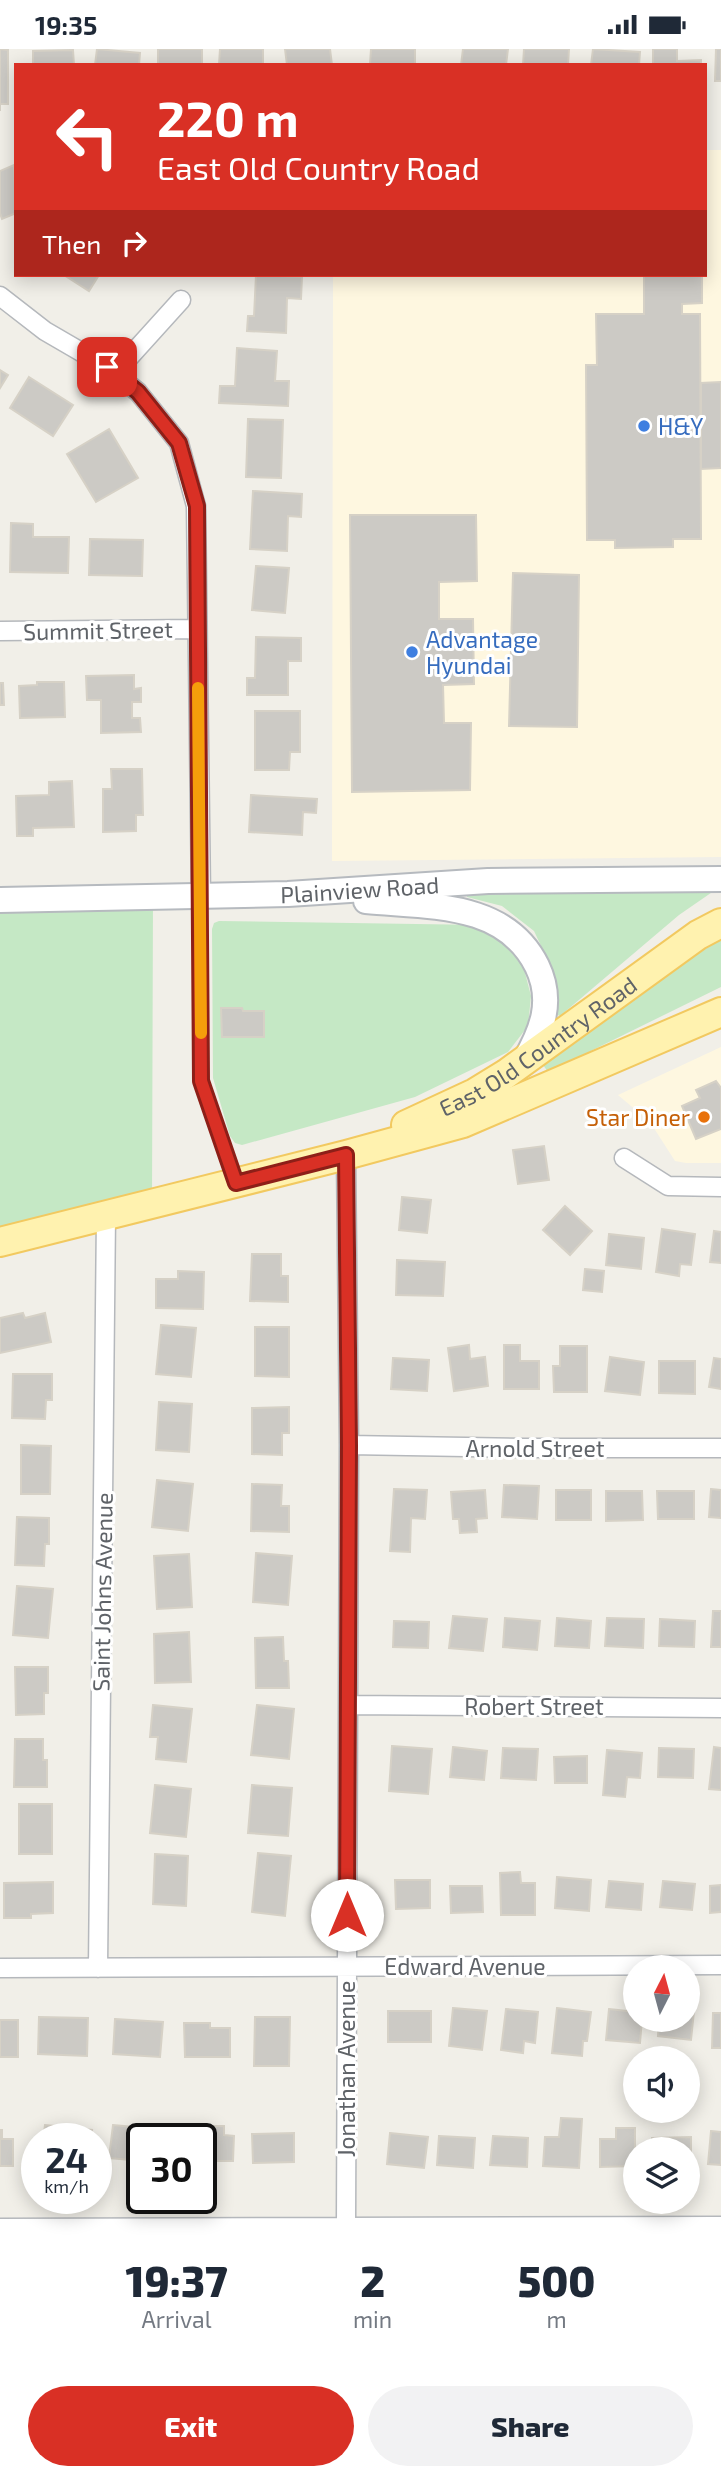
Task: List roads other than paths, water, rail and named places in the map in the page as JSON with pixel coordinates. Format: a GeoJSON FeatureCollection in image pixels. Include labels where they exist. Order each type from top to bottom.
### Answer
{"type":"FeatureCollection","features":[{"type":"Feature","properties":{"kind":"main road","name":"Plainview Road"},"geometry":{"type":"LineString","coordinates":[[0,900],[288,894],[488,881],[721,879]]}},
{"type":"Feature","properties":{"kind":"main road"},"geometry":{"type":"LineString","coordinates":[[288,894],[448,908],[482,916],[510,931],[532,955],[544,986],[546,1007],[543,1022],[538,1038],[524,1062]]}},
{"type":"Feature","properties":{"kind":"main road","name":"East Old Country Road"},"geometry":{"type":"LineString","coordinates":[[346,1155],[475,1093],[524,1062],[698,935],[721,923]]}},
{"type":"Feature","properties":{"kind":"main road","name":"East Old Country Road"},"geometry":{"type":"LineString","coordinates":[[0,1242],[463,1123],[721,1012]]}},
{"type":"Feature","properties":{"kind":"street"},"geometry":{"type":"LineString","coordinates":[[0,296],[45,331],[115,373],[138,392],[179,443],[197,506],[201,896]]}},
{"type":"Feature","properties":{"kind":"street"},"geometry":{"type":"LineString","coordinates":[[115,373],[181,300]]}},
{"type":"Feature","properties":{"kind":"street","name":"Summit Street"},"geometry":{"type":"LineString","coordinates":[[0,631],[197,629]]}},
{"type":"Feature","properties":{"kind":"street","name":"Jonathan Avenue"},"geometry":{"type":"LineString","coordinates":[[346,1155],[349,1445],[346,2226]]}},
{"type":"Feature","properties":{"kind":"street"},"geometry":{"type":"LineString","coordinates":[[624,1158],[668,1186],[721,1187]]}},
{"type":"Feature","properties":{"kind":"street","name":"Saint Johns Avenue"},"geometry":{"type":"LineString","coordinates":[[98,1968],[106,1215]]}},
{"type":"Feature","properties":{"kind":"street","name":"Arnold Street"},"geometry":{"type":"LineString","coordinates":[[349,1445],[721,1448]]}},
{"type":"Feature","properties":{"kind":"street","name":"Robert Street"},"geometry":{"type":"LineString","coordinates":[[348,1705],[721,1707]]}},
{"type":"Feature","properties":{"kind":"street","name":"Edward Avenue"},"geometry":{"type":"LineString","coordinates":[[0,1968],[721,1965]]}},
{"type":"Feature","properties":{"kind":"street"},"geometry":{"type":"LineString","coordinates":[[0,2228],[721,2225]]}},
{"type":"Feature","properties":{"kind":"lane"},"geometry":{"type":"LineString","coordinates":[[201,896],[201,1081],[236,1183]]}},
{"type":"Feature","properties":{"kind":"place","name":"H&Y"},"geometry":{"type":"Point","coordinates":[644,426]}},
{"type":"Feature","properties":{"kind":"place","name":"Advantage Hyundai"},"geometry":{"type":"Point","coordinates":[412,652]}},
{"type":"Feature","properties":{"kind":"place","name":"Star Diner"},"geometry":{"type":"Point","coordinates":[704,1117]}}]}
